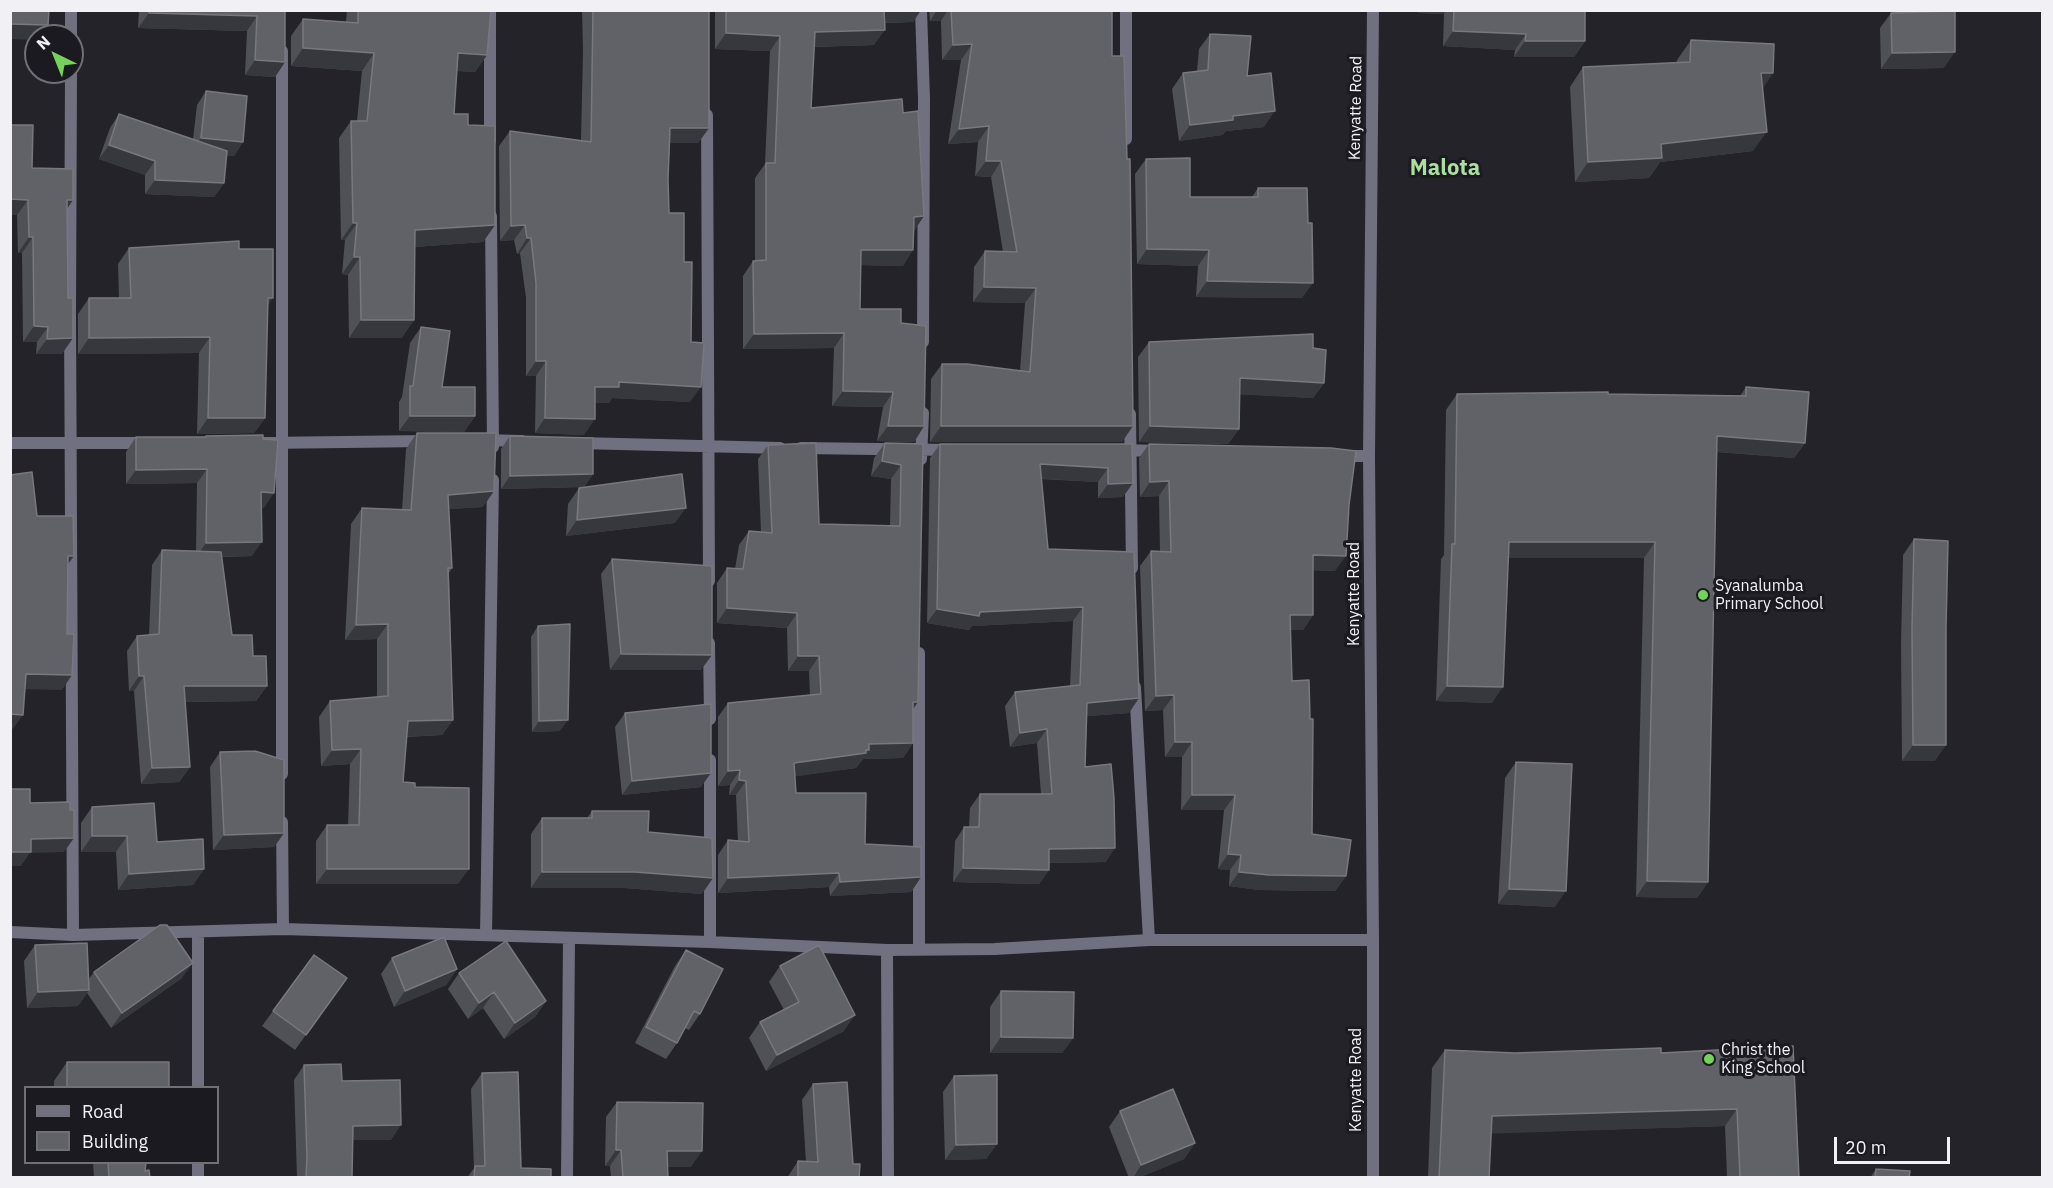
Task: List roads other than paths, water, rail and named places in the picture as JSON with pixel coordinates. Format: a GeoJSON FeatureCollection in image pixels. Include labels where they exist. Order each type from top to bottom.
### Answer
{"type":"FeatureCollection","features":[{"type":"Feature","properties":{"kind":"street"},"geometry":{"type":"LineString","coordinates":[[490,10],[490,156]]}},
{"type":"Feature","properties":{"kind":"street"},"geometry":{"type":"LineString","coordinates":[[921,10],[924,99],[923,353]]}},
{"type":"Feature","properties":{"kind":"street"},"geometry":{"type":"LineString","coordinates":[[1126,10],[1126,148]]}},
{"type":"Feature","properties":{"kind":"street","name":"Kenyatte Road"},"geometry":{"type":"LineString","coordinates":[[1373,10],[1370,456],[1373,1178]]}},
{"type":"Feature","properties":{"kind":"street"},"geometry":{"type":"LineString","coordinates":[[282,44],[282,786]]}},
{"type":"Feature","properties":{"kind":"street"},"geometry":{"type":"LineString","coordinates":[[71,84],[70,443],[73,935]]}},
{"type":"Feature","properties":{"kind":"street"},"geometry":{"type":"LineString","coordinates":[[706,102],[709,590]]}},
{"type":"Feature","properties":{"kind":"street"},"geometry":{"type":"LineString","coordinates":[[486,935],[493,440],[491,204]]}},
{"type":"Feature","properties":{"kind":"street"},"geometry":{"type":"LineString","coordinates":[[921,474],[923,398]]}},
{"type":"Feature","properties":{"kind":"street"},"geometry":{"type":"LineString","coordinates":[[1130,404],[1132,575]]}},
{"type":"Feature","properties":{"kind":"street"},"geometry":{"type":"LineString","coordinates":[[470,440],[539,441]]}},
{"type":"Feature","properties":{"kind":"street"},"geometry":{"type":"LineString","coordinates":[[247,443],[435,441]]}},
{"type":"Feature","properties":{"kind":"street"},"geometry":{"type":"LineString","coordinates":[[562,442],[709,447],[968,450]]}},
{"type":"Feature","properties":{"kind":"street"},"geometry":{"type":"LineString","coordinates":[[10,443],[165,443]]}},
{"type":"Feature","properties":{"kind":"street"},"geometry":{"type":"LineString","coordinates":[[1107,450],[1178,451]]}},
{"type":"Feature","properties":{"kind":"street"},"geometry":{"type":"LineString","coordinates":[[1322,455],[1370,456]]}},
{"type":"Feature","properties":{"kind":"street"},"geometry":{"type":"LineString","coordinates":[[709,625],[710,942]]}},
{"type":"Feature","properties":{"kind":"street"},"geometry":{"type":"LineString","coordinates":[[919,640],[919,949]]}},
{"type":"Feature","properties":{"kind":"street"},"geometry":{"type":"LineString","coordinates":[[1135,680],[1149,940]]}},
{"type":"Feature","properties":{"kind":"street"},"geometry":{"type":"LineString","coordinates":[[282,810],[283,929]]}},
{"type":"Feature","properties":{"kind":"street"},"geometry":{"type":"LineString","coordinates":[[10,932],[73,935],[283,929],[710,942],[887,950],[994,949],[1149,940],[1373,940]]}},
{"type":"Feature","properties":{"kind":"street"},"geometry":{"type":"LineString","coordinates":[[198,932],[198,1086]]}},
{"type":"Feature","properties":{"kind":"street"},"geometry":{"type":"LineString","coordinates":[[567,1178],[569,939]]}},
{"type":"Feature","properties":{"kind":"street"},"geometry":{"type":"LineString","coordinates":[[887,950],[888,1178]]}},
{"type":"Feature","properties":{"kind":"place","name":"Syanalumba Primary School"},"geometry":{"type":"Point","coordinates":[1703,595]}},
{"type":"Feature","properties":{"kind":"place","name":"Christ the King School"},"geometry":{"type":"Point","coordinates":[1709,1059]}},
{"type":"Feature","properties":{"kind":"district","name":"Malota"},"geometry":{"type":"Point","coordinates":[1445,169]}}]}
